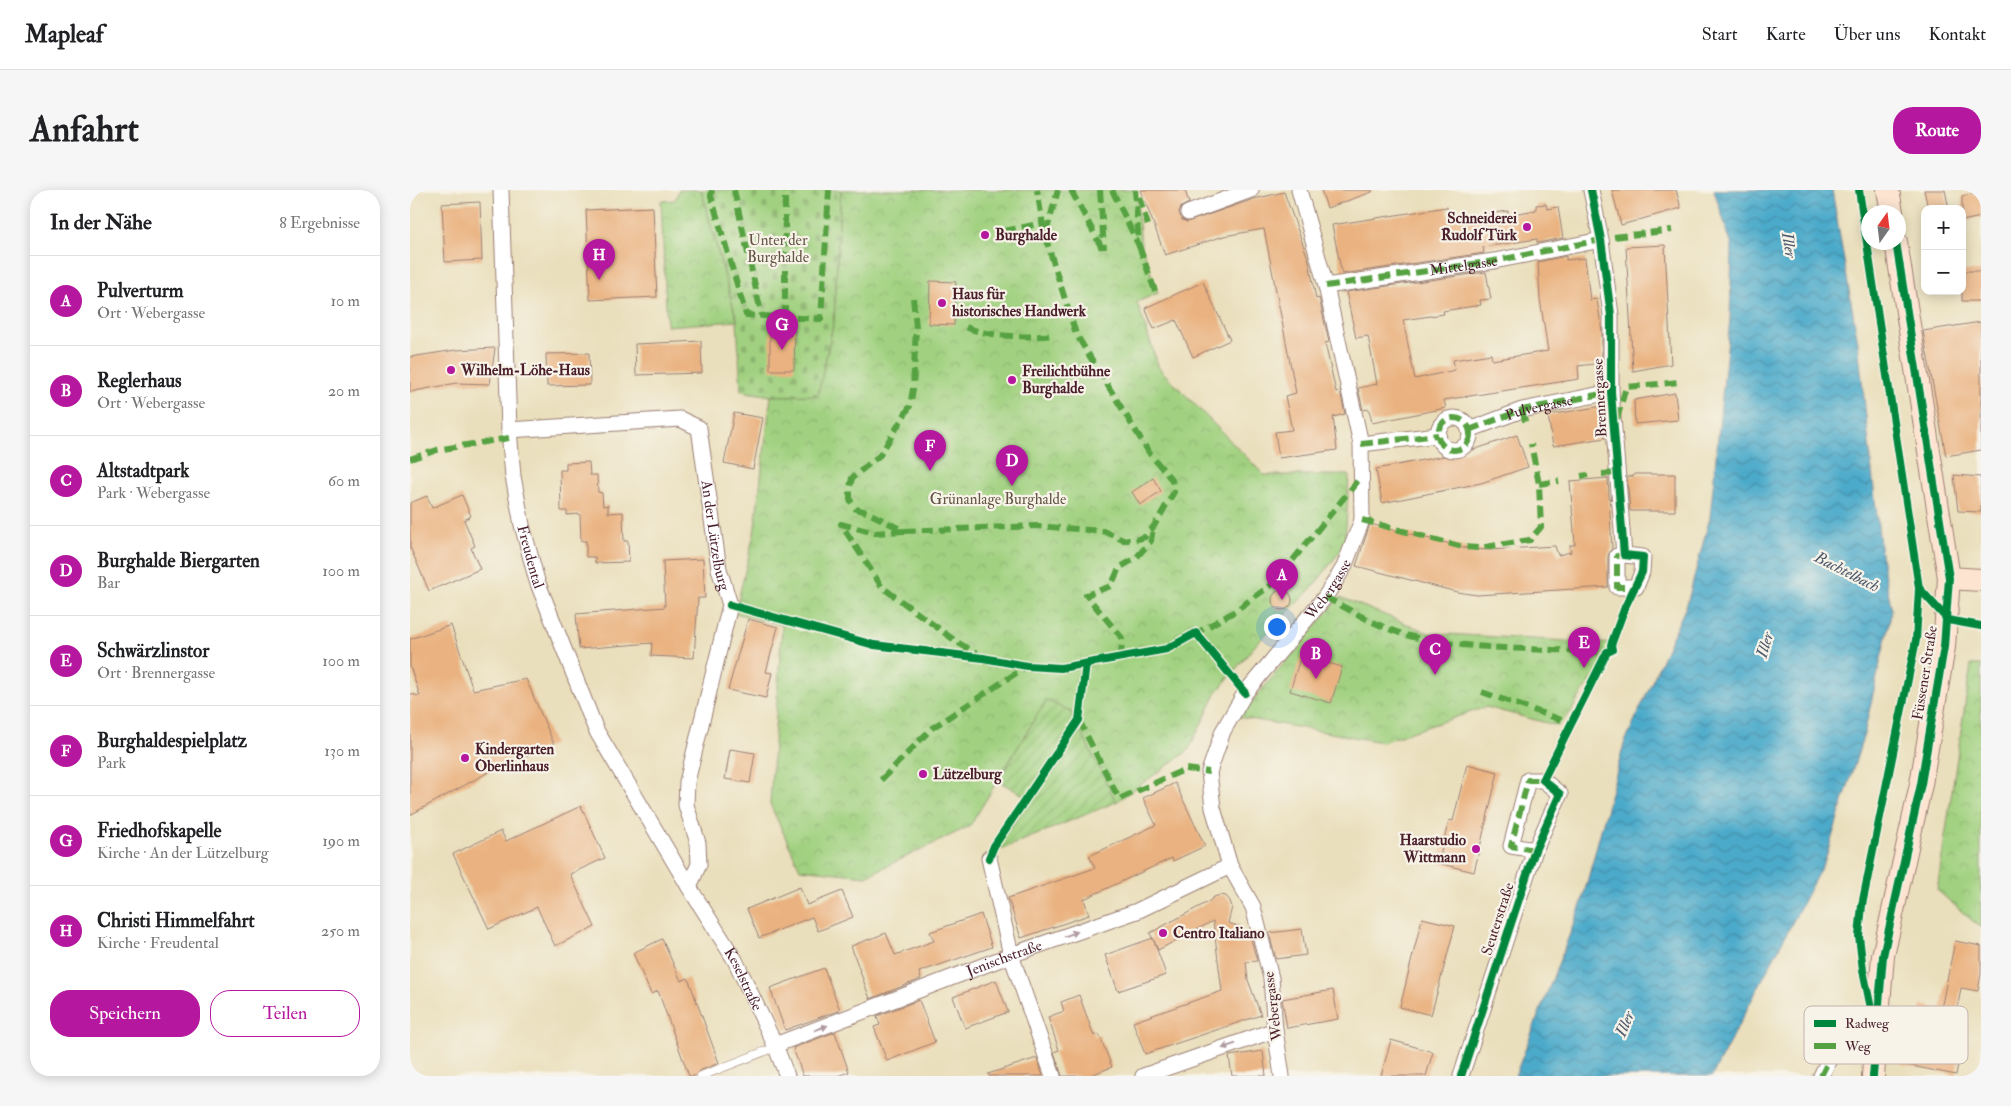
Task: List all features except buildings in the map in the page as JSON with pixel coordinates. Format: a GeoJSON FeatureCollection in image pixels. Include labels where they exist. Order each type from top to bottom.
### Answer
{"type":"FeatureCollection","features":[{"type":"Feature","properties":{"kind":"street","name":"Freudental"},"geometry":{"type":"LineString","coordinates":[[501,190],[509,430],[513,476],[520,516],[537,581],[596,730],[689,887]]}},
{"type":"Feature","properties":{"kind":"street"},"geometry":{"type":"LineString","coordinates":[[1188,213],[1251,190]]}},
{"type":"Feature","properties":{"kind":"street","name":"Webergasse"},"geometry":{"type":"LineString","coordinates":[[1282,1076],[1275,1030],[1271,978],[1253,907],[1230,866],[1213,808],[1209,772],[1223,731],[1246,693],[1325,597],[1344,567],[1362,520],[1361,444],[1326,286],[1299,190]]}},
{"type":"Feature","properties":{"kind":"street","name":"Brennergasse"},"geometry":{"type":"LineString","coordinates":[[1591,190],[1601,240],[1612,315],[1611,392],[1624,556]]}},
{"type":"Feature","properties":{"kind":"street"},"geometry":{"type":"LineString","coordinates":[[1888,190],[1891,205]]}},
{"type":"Feature","properties":{"kind":"street","name":"Mittelgasse"},"geometry":{"type":"LineString","coordinates":[[1326,286],[1494,261],[1601,240]]}},
{"type":"Feature","properties":{"kind":"street","name":"Füssener Straße"},"geometry":{"type":"LineString","coordinates":[[1878,1006],[1883,956],[1921,784],[1944,647],[1949,578],[1897,250]]}},
{"type":"Feature","properties":{"kind":"street","name":"Pulvergasse"},"geometry":{"type":"LineString","coordinates":[[1469,430],[1522,410],[1611,392]]}},
{"type":"Feature","properties":{"kind":"street"},"geometry":{"type":"LineString","coordinates":[[1452,418],[1461,420],[1469,430],[1470,435],[1466,445],[1456,450],[1442,445],[1438,435],[1440,426],[1447,419],[1452,418]]}},
{"type":"Feature","properties":{"kind":"street","name":"An der Lützelburg"},"geometry":{"type":"LineString","coordinates":[[509,430],[680,419],[699,428],[719,569],[730,605],[687,782],[686,805],[698,843],[699,864],[689,887]]}},
{"type":"Feature","properties":{"kind":"street"},"geometry":{"type":"LineString","coordinates":[[1361,444],[1438,435]]}},
{"type":"Feature","properties":{"kind":"street"},"geometry":{"type":"LineString","coordinates":[[1949,578],[1981,580]]}},
{"type":"Feature","properties":{"kind":"street","name":"Seuterstraße"},"geometry":{"type":"LineString","coordinates":[[1461,1076],[1535,850],[1560,794],[1543,780],[1528,780],[1511,846],[1535,850]]}},
{"type":"Feature","properties":{"kind":"street"},"geometry":{"type":"LineString","coordinates":[[989,858],[1012,955],[1053,1076]]}},
{"type":"Feature","properties":{"kind":"street","name":"Jenischstraße"},"geometry":{"type":"LineString","coordinates":[[776,1046],[1012,955],[1137,911],[1230,866]]}},
{"type":"Feature","properties":{"kind":"street","name":"Keselstraße"},"geometry":{"type":"LineString","coordinates":[[689,887],[735,960],[776,1046],[787,1076]]}},
{"type":"Feature","properties":{"kind":"street"},"geometry":{"type":"LineString","coordinates":[[1143,1076],[1275,1030]]}},
{"type":"Feature","properties":{"kind":"street"},"geometry":{"type":"LineString","coordinates":[[1820,1076],[1826,1064]]}},
{"type":"Feature","properties":{"kind":"lane"},"geometry":{"type":"LineString","coordinates":[[701,1076],[776,1046]]}},
{"type":"Feature","properties":{"kind":"green space"},"geometry":{"type":"Polygon","coordinates":[[[679,190],[701,190],[737,321],[667,326],[661,201],[675,200],[679,190]]]}},
{"type":"Feature","properties":{"kind":"green space","name":"Unter der Burghalde"},"geometry":{"type":"Polygon","coordinates":[[[701,190],[841,190],[834,321],[818,396],[771,396],[741,391],[737,321],[701,190]]]}},
{"type":"Feature","properties":{"kind":"green space","name":"Grünanlage Burghalde"},"geometry":{"type":"Polygon","coordinates":[[[841,190],[1136,190],[1141,245],[1158,293],[1137,302],[1159,368],[1264,475],[1349,475],[1345,545],[1312,588],[1257,643],[1217,692],[1188,751],[1116,802],[1071,712],[1046,701],[970,826],[866,876],[800,869],[770,804],[782,625],[735,613],[754,534],[771,396],[818,395],[834,321],[841,190]]]}},
{"type":"Feature","properties":{"kind":"green space"},"geometry":{"type":"Polygon","coordinates":[[[1340,597],[1429,633],[1617,644],[1571,712],[1558,726],[1486,707],[1382,742],[1239,717],[1340,597]]]}},
{"type":"Feature","properties":{"kind":"green space"},"geometry":{"type":"Polygon","coordinates":[[[1971,665],[1981,665],[1981,928],[1937,890],[1971,665]]]}},
{"type":"Feature","properties":{"kind":"green space"},"geometry":{"type":"Polygon","coordinates":[[[1046,700],[1071,712],[1116,802],[995,852],[998,844],[1029,798],[998,781],[1046,700]]]}},
{"type":"Feature","properties":{"kind":"water"},"geometry":{"type":"Polygon","coordinates":[[[1714,190],[1832,190],[1858,343],[1882,563],[1892,610],[1864,734],[1825,860],[1712,1076],[1515,1076],[1581,905],[1624,744],[1687,604],[1710,517],[1730,318],[1732,246],[1714,190]]]}},
{"type":"Feature","properties":{"kind":"marked path"},"geometry":{"type":"LineString","coordinates":[[712,190],[711,196],[746,315],[821,319],[829,190]]}},
{"type":"Feature","properties":{"kind":"marked path"},"geometry":{"type":"LineString","coordinates":[[734,190],[762,317]]}},
{"type":"Feature","properties":{"kind":"marked path"},"geometry":{"type":"LineString","coordinates":[[785,190],[785,318]]}},
{"type":"Feature","properties":{"kind":"marked path"},"geometry":{"type":"LineString","coordinates":[[913,298],[916,327],[913,389],[910,406],[880,455],[852,478],[850,500],[856,509],[867,512],[904,531],[1036,526],[1103,531],[1123,540],[1145,537],[1154,526],[1174,492],[1172,480],[1150,454],[1076,334],[1045,236],[1037,190]]}},
{"type":"Feature","properties":{"kind":"marked path"},"geometry":{"type":"LineString","coordinates":[[1046,233],[1058,190]]}},
{"type":"Feature","properties":{"kind":"marked path"},"geometry":{"type":"LineString","coordinates":[[1071,190],[1104,252]]}},
{"type":"Feature","properties":{"kind":"marked path"},"geometry":{"type":"LineString","coordinates":[[1100,190],[1104,249]]}},
{"type":"Feature","properties":{"kind":"marked path"},"geometry":{"type":"LineString","coordinates":[[1112,190],[1139,246],[1135,190]]}},
{"type":"Feature","properties":{"kind":"marked path"},"geometry":{"type":"LineString","coordinates":[[1139,197],[1148,225]]}},
{"type":"Feature","properties":{"kind":"marked path"},"geometry":{"type":"LineString","coordinates":[[1004,231],[1043,223]]}},
{"type":"Feature","properties":{"kind":"marked path"},"geometry":{"type":"LineString","coordinates":[[1614,237],[1672,230]]}},
{"type":"Feature","properties":{"kind":"marked path"},"geometry":{"type":"LineString","coordinates":[[1326,286],[1494,261],[1601,240]]}},
{"type":"Feature","properties":{"kind":"marked path"},"geometry":{"type":"LineString","coordinates":[[1139,246],[1155,291]]}},
{"type":"Feature","properties":{"kind":"marked path"},"geometry":{"type":"LineString","coordinates":[[966,327],[985,333],[1009,336],[1054,335]]}},
{"type":"Feature","properties":{"kind":"marked path"},"geometry":{"type":"LineString","coordinates":[[1617,419],[1626,387],[1680,382]]}},
{"type":"Feature","properties":{"kind":"marked path"},"geometry":{"type":"LineString","coordinates":[[1469,430],[1522,410],[1611,392]]}},
{"type":"Feature","properties":{"kind":"marked path"},"geometry":{"type":"LineString","coordinates":[[1522,410],[1526,424]]}},
{"type":"Feature","properties":{"kind":"marked path"},"geometry":{"type":"LineString","coordinates":[[1454,418],[1460,419],[1465,423],[1469,428],[1470,434],[1469,440],[1465,445],[1460,449],[1454,450],[1448,449],[1443,445],[1439,440],[1438,434],[1439,428],[1443,423],[1448,419],[1454,418]]}},
{"type":"Feature","properties":{"kind":"marked path"},"geometry":{"type":"LineString","coordinates":[[1361,444],[1438,435]]}},
{"type":"Feature","properties":{"kind":"marked path"},"geometry":{"type":"LineString","coordinates":[[410,459],[437,450],[509,438]]}},
{"type":"Feature","properties":{"kind":"marked path"},"geometry":{"type":"LineString","coordinates":[[1362,520],[1463,547],[1479,548],[1530,540],[1541,527],[1539,484],[1531,444]]}},
{"type":"Feature","properties":{"kind":"marked path"},"geometry":{"type":"LineString","coordinates":[[1602,474],[1619,473]]}},
{"type":"Feature","properties":{"kind":"marked path"},"geometry":{"type":"LineString","coordinates":[[1581,476],[1588,475]]}},
{"type":"Feature","properties":{"kind":"marked path"},"geometry":{"type":"LineString","coordinates":[[1193,635],[1232,613],[1274,583],[1361,477]]}},
{"type":"Feature","properties":{"kind":"marked path"},"geometry":{"type":"LineString","coordinates":[[1539,484],[1559,481]]}},
{"type":"Feature","properties":{"kind":"marked path"},"geometry":{"type":"LineString","coordinates":[[904,531],[875,533],[841,524],[882,587],[957,642],[977,654]]}},
{"type":"Feature","properties":{"kind":"marked path"},"geometry":{"type":"LineString","coordinates":[[1121,658],[1122,638],[1086,595],[1111,586],[1119,568],[1136,558],[1151,541],[1153,528]]}},
{"type":"Feature","properties":{"kind":"marked path"},"geometry":{"type":"LineString","coordinates":[[1627,556],[1617,556],[1617,587],[1636,587]]}},
{"type":"Feature","properties":{"kind":"marked path"},"geometry":{"type":"LineString","coordinates":[[1325,597],[1385,627],[1423,639],[1491,647],[1607,652]]}},
{"type":"Feature","properties":{"kind":"marked path"},"geometry":{"type":"LineString","coordinates":[[881,780],[932,728],[1027,666]]}},
{"type":"Feature","properties":{"kind":"marked path"},"geometry":{"type":"LineString","coordinates":[[1482,692],[1570,723]]}},
{"type":"Feature","properties":{"kind":"marked path"},"geometry":{"type":"LineString","coordinates":[[1079,720],[1119,799],[1186,769],[1209,772]]}},
{"type":"Feature","properties":{"kind":"marked path"},"geometry":{"type":"LineString","coordinates":[[1535,850],[1511,846],[1528,780],[1543,780]]}},
{"type":"Feature","properties":{"kind":"marked path"},"geometry":{"type":"LineString","coordinates":[[1821,1076],[1827,1064]]}},
{"type":"Feature","properties":{"kind":"cycle path"},"geometry":{"type":"LineString","coordinates":[[1461,1076],[1535,850],[1560,794],[1543,780],[1607,652],[1612,650],[1611,645],[1625,607],[1642,572],[1643,557],[1624,555],[1611,392],[1611,315],[1601,240],[1591,190]]}},
{"type":"Feature","properties":{"kind":"cycle path"},"geometry":{"type":"LineString","coordinates":[[1859,190],[1919,588],[1948,620],[1981,626]]}},
{"type":"Feature","properties":{"kind":"cycle path"},"geometry":{"type":"LineString","coordinates":[[1879,1006],[1883,956],[1921,784],[1944,647],[1949,578],[1897,250]]}},
{"type":"Feature","properties":{"kind":"cycle path"},"geometry":{"type":"LineString","coordinates":[[1870,1006],[1863,970],[1859,936],[1862,905],[1916,640],[1919,588]]}},
{"type":"Feature","properties":{"kind":"cycle path"},"geometry":{"type":"LineString","coordinates":[[730,605],[874,645],[983,658],[1027,666],[1061,668],[1167,649],[1196,633],[1245,693]]}},
{"type":"Feature","properties":{"kind":"cycle path"},"geometry":{"type":"LineString","coordinates":[[989,858],[994,846],[1079,720],[1086,664]]}},
{"type":"Feature","properties":{"kind":"cycle path"},"geometry":{"type":"LineString","coordinates":[[1873,1076],[1874,1064]]}},
{"type":"Feature","properties":{"kind":"place","name":"Schneiderei Rudolf Türk"},"geometry":{"type":"Point","coordinates":[1527,227]}},
{"type":"Feature","properties":{"kind":"place","name":"Burghalde"},"geometry":{"type":"Point","coordinates":[985,235]}},
{"type":"Feature","properties":{"kind":"place","name":"Christi Himmelfahrt"},"geometry":{"type":"Point","coordinates":[599,280]}},
{"type":"Feature","properties":{"kind":"place","name":"Haus für historisches Handwerk"},"geometry":{"type":"Point","coordinates":[942,303]}},
{"type":"Feature","properties":{"kind":"place","name":"Friedhofskapelle"},"geometry":{"type":"Point","coordinates":[782,350]}},
{"type":"Feature","properties":{"kind":"place","name":"Wilhelm-Löhe-Haus"},"geometry":{"type":"Point","coordinates":[451,370]}},
{"type":"Feature","properties":{"kind":"place","name":"Freilichtbühne Burghalde"},"geometry":{"type":"Point","coordinates":[1012,380]}},
{"type":"Feature","properties":{"kind":"place","name":"Burghaldespielplatz"},"geometry":{"type":"Point","coordinates":[930,471]}},
{"type":"Feature","properties":{"kind":"place","name":"Burghalde Biergarten"},"geometry":{"type":"Point","coordinates":[1012,486]}},
{"type":"Feature","properties":{"kind":"place","name":"Pulverturm"},"geometry":{"type":"Point","coordinates":[1282,600]}},
{"type":"Feature","properties":{"kind":"place","name":"Schwärzlinstor"},"geometry":{"type":"Point","coordinates":[1584,668]}},
{"type":"Feature","properties":{"kind":"place","name":"Altstadtpark"},"geometry":{"type":"Point","coordinates":[1435,675]}},
{"type":"Feature","properties":{"kind":"place","name":"Reglerhaus"},"geometry":{"type":"Point","coordinates":[1316,679]}},
{"type":"Feature","properties":{"kind":"place","name":"Kindergarten Oberlinhaus"},"geometry":{"type":"Point","coordinates":[465,758]}},
{"type":"Feature","properties":{"kind":"place","name":"Lützelburg"},"geometry":{"type":"Point","coordinates":[923,774]}},
{"type":"Feature","properties":{"kind":"place","name":"Haarstudio Wittmann"},"geometry":{"type":"Point","coordinates":[1476,849]}},
{"type":"Feature","properties":{"kind":"place","name":"Centro Italiano"},"geometry":{"type":"Point","coordinates":[1163,933]}},
{"type":"Feature","properties":{"kind":"water label","name":"Iller"},"geometry":{"type":"Point","coordinates":[1789,245]}},
{"type":"Feature","properties":{"kind":"water label","name":"Bachtelbach"},"geometry":{"type":"Point","coordinates":[1847,572]}},
{"type":"Feature","properties":{"kind":"water label","name":"Iller"},"geometry":{"type":"Point","coordinates":[1765,645]}},
{"type":"Feature","properties":{"kind":"water label","name":"Iller"},"geometry":{"type":"Point","coordinates":[1625,1024]}}]}
